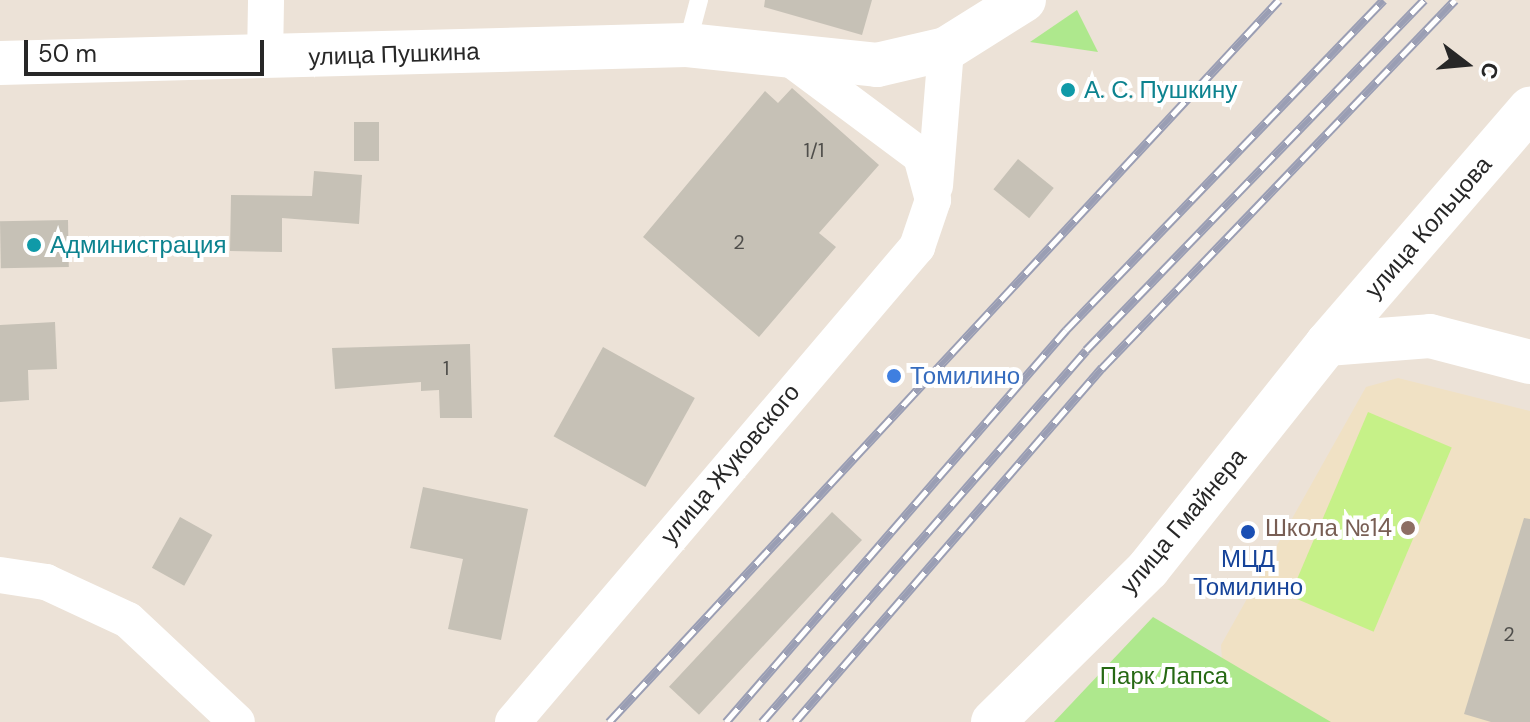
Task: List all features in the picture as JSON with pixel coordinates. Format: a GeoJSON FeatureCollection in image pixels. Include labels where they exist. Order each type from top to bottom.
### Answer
{"type":"FeatureCollection","features":[{"type":"Feature","properties":{"kind":"main road","name":"улица Пушкина"},"geometry":{"type":"LineString","coordinates":[[0,63],[265,59],[687,45],[877,65],[946,49],[1024,0]]}},
{"type":"Feature","properties":{"kind":"main road","name":"улица Кольцова"},"geometry":{"type":"LineString","coordinates":[[1327,344],[1530,109]]}},
{"type":"Feature","properties":{"kind":"main road"},"geometry":{"type":"LineString","coordinates":[[1327,344],[1430,336],[1530,362]]}},
{"type":"Feature","properties":{"kind":"main road","name":"улица Гмайнера"},"geometry":{"type":"LineString","coordinates":[[993,722],[1148,569],[1327,344]]}},
{"type":"Feature","properties":{"kind":"street"},"geometry":{"type":"LineString","coordinates":[[265,59],[266,0]]}},
{"type":"Feature","properties":{"kind":"street","name":"улица Жуковского"},"geometry":{"type":"LineString","coordinates":[[513,722],[917,247],[933,200],[946,49]]}},
{"type":"Feature","properties":{"kind":"street"},"geometry":{"type":"LineString","coordinates":[[787,56],[921,156],[933,200]]}},
{"type":"Feature","properties":{"kind":"street"},"geometry":{"type":"LineString","coordinates":[[0,575],[46,582],[128,620],[237,722]]}},
{"type":"Feature","properties":{"kind":"lane"},"geometry":{"type":"LineString","coordinates":[[687,45],[699,0]]}},
{"type":"Feature","properties":{"kind":"shaded area","name":"Школа №14"},"geometry":{"type":"Polygon","coordinates":[[[1398,378],[1530,411],[1530,722],[1252,722],[1225,705],[1221,645],[1366,387],[1398,378]]]}},
{"type":"Feature","properties":{"kind":"green space"},"geometry":{"type":"Polygon","coordinates":[[[1077,10],[1098,52],[1030,42],[1077,10]]]}},
{"type":"Feature","properties":{"kind":"green space"},"geometry":{"type":"Polygon","coordinates":[[[1368,412],[1452,448],[1374,632],[1290,596],[1368,412]]]}},
{"type":"Feature","properties":{"kind":"green space","name":"Парк Лапса"},"geometry":{"type":"Polygon","coordinates":[[[1153,617],[1331,722],[1054,722],[1153,617]]]}},
{"type":"Feature","properties":{"kind":"building"},"geometry":{"type":"Polygon","coordinates":[[[765,0],[872,0],[862,35],[764,7],[765,0]]]}},
{"type":"Feature","properties":{"kind":"building"},"geometry":{"type":"Polygon","coordinates":[[[792,88],[879,165],[819,233],[836,247],[759,337],[643,237],[765,91],[778,103],[792,88]]]}},
{"type":"Feature","properties":{"kind":"building"},"geometry":{"type":"Polygon","coordinates":[[[354,122],[379,122],[379,161],[354,161],[354,122]]]}},
{"type":"Feature","properties":{"kind":"building"},"geometry":{"type":"Polygon","coordinates":[[[1018,159],[1054,188],[1029,218],[993,189],[1018,159]]]}},
{"type":"Feature","properties":{"kind":"building"},"geometry":{"type":"Polygon","coordinates":[[[314,171],[362,175],[359,224],[282,218],[282,252],[230,251],[231,195],[312,196],[314,171]]]}},
{"type":"Feature","properties":{"kind":"building","name":"Администрация"},"geometry":{"type":"Polygon","coordinates":[[[68,220],[69,267],[1,268],[0,221],[68,220]]]}},
{"type":"Feature","properties":{"kind":"building"},"geometry":{"type":"Polygon","coordinates":[[[55,322],[57,369],[28,370],[29,400],[0,402],[0,325],[55,322]]]}},
{"type":"Feature","properties":{"kind":"building"},"geometry":{"type":"Polygon","coordinates":[[[470,344],[472,418],[440,418],[439,390],[421,391],[421,382],[335,389],[332,348],[470,344]]]}},
{"type":"Feature","properties":{"kind":"building"},"geometry":{"type":"Polygon","coordinates":[[[603,347],[695,398],[645,487],[554,436],[603,347]]]}},
{"type":"Feature","properties":{"kind":"building"},"geometry":{"type":"Polygon","coordinates":[[[423,487],[528,509],[501,640],[448,629],[463,559],[410,548],[423,487]]]}},
{"type":"Feature","properties":{"kind":"building"},"geometry":{"type":"Polygon","coordinates":[[[832,512],[862,540],[699,715],[669,687],[832,512]]]}},
{"type":"Feature","properties":{"kind":"building"},"geometry":{"type":"Polygon","coordinates":[[[180,517],[212,535],[184,586],[152,568],[180,517]]]}},
{"type":"Feature","properties":{"kind":"building"},"geometry":{"type":"Polygon","coordinates":[[[1524,518],[1530,519],[1530,722],[1491,722],[1464,714],[1524,518]]]}},
{"type":"Feature","properties":{"kind":"railway"},"geometry":{"type":"LineString","coordinates":[[609,722],[1279,0]]}},
{"type":"Feature","properties":{"kind":"railway"},"geometry":{"type":"LineString","coordinates":[[726,722],[1066,330],[1384,0]]}},
{"type":"Feature","properties":{"kind":"railway"},"geometry":{"type":"LineString","coordinates":[[762,722],[1086,350],[1424,0]]}},
{"type":"Feature","properties":{"kind":"railway"},"geometry":{"type":"LineString","coordinates":[[795,722],[1102,368],[1455,0]]}},
{"type":"Feature","properties":{"kind":"place","name":"А. С. Пушкину"},"geometry":{"type":"Point","coordinates":[1068,90]}},
{"type":"Feature","properties":{"kind":"place","name":"Администрация"},"geometry":{"type":"Point","coordinates":[34,245]}},
{"type":"Feature","properties":{"kind":"place","name":"Томилино"},"geometry":{"type":"Point","coordinates":[894,376]}},
{"type":"Feature","properties":{"kind":"place","name":"Школа №14"},"geometry":{"type":"Point","coordinates":[1408,528]}},
{"type":"Feature","properties":{"kind":"place","name":"МЦД Томилино"},"geometry":{"type":"Point","coordinates":[1248,532]}}]}
